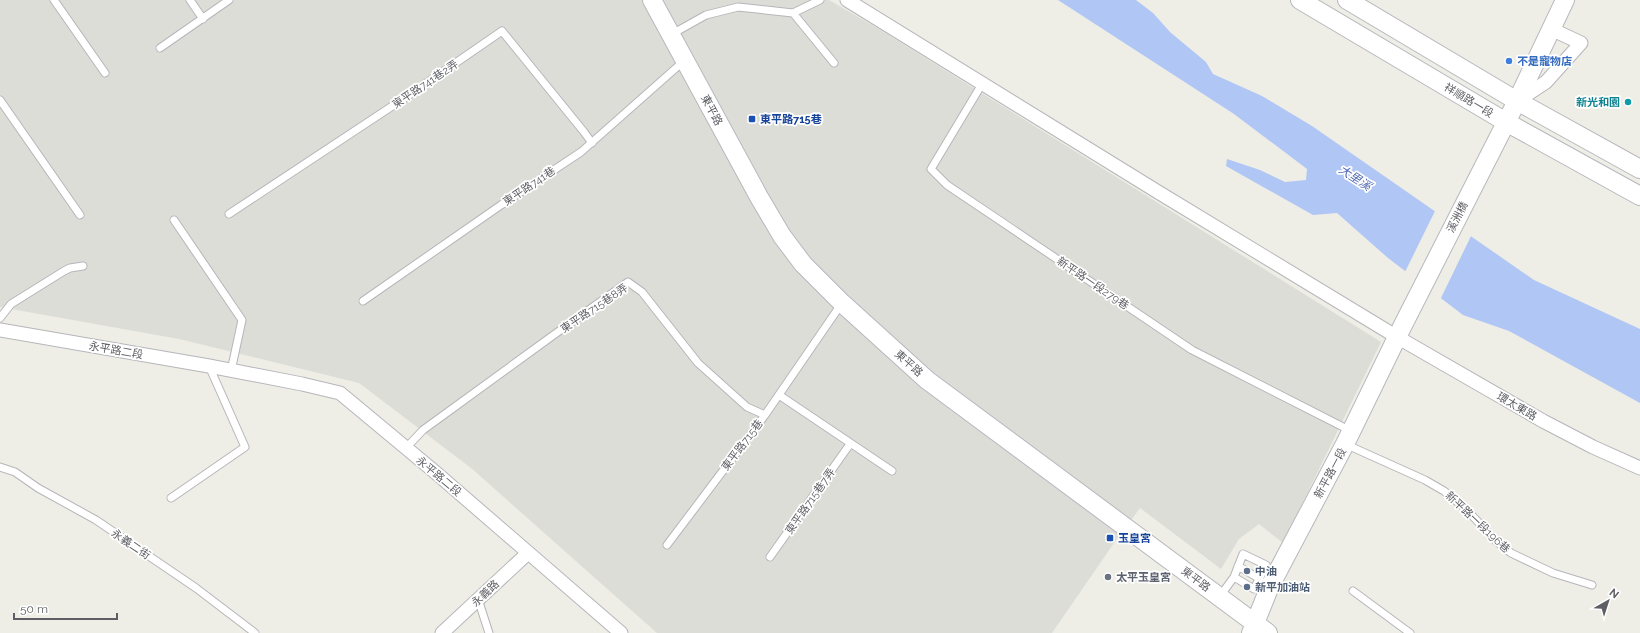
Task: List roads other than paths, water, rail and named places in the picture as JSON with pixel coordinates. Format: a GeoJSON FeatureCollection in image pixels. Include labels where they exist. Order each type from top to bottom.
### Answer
{"type":"FeatureCollection","features":[{"type":"Feature","properties":{"kind":"street","name":"東平路"},"geometry":{"type":"LineString","coordinates":[[652,0],[782,236],[803,264],[842,303],[927,380],[1219,596],[1258,630]]}},
{"type":"Feature","properties":{"kind":"street"},"geometry":{"type":"LineString","coordinates":[[847,0],[982,84]]}},
{"type":"Feature","properties":{"kind":"street","name":"祥順路一段"},"geometry":{"type":"LineString","coordinates":[[1300,0],[1342,7],[1640,169]]}},
{"type":"Feature","properties":{"kind":"street","name":"溪洲橋"},"geometry":{"type":"LineString","coordinates":[[1409,313],[1517,101],[1565,0]]}},
{"type":"Feature","properties":{"kind":"street","name":"祥順路一段"},"geometry":{"type":"LineString","coordinates":[[1342,7],[1506,122],[1640,196]]}},
{"type":"Feature","properties":{"kind":"street"},"geometry":{"type":"LineString","coordinates":[[1517,101],[1546,82],[1581,43],[1551,29]]}},
{"type":"Feature","properties":{"kind":"street","name":"環太東路"},"geometry":{"type":"LineString","coordinates":[[982,84],[1397,337],[1542,421],[1593,447],[1640,468]]}},
{"type":"Feature","properties":{"kind":"street","name":"新平路一段"},"geometry":{"type":"LineString","coordinates":[[1258,630],[1270,586],[1348,438],[1409,313]]}},
{"type":"Feature","properties":{"kind":"street","name":"永平路二段"},"geometry":{"type":"LineString","coordinates":[[0,330],[209,366],[302,384],[340,394],[435,472],[621,633]]}},
{"type":"Feature","properties":{"kind":"street","name":"永義路"},"geometry":{"type":"LineString","coordinates":[[442,633],[528,552]]}},
{"type":"Feature","properties":{"kind":"lane"},"geometry":{"type":"LineString","coordinates":[[54,0],[105,73]]}},
{"type":"Feature","properties":{"kind":"lane"},"geometry":{"type":"LineString","coordinates":[[190,0],[203,18]]}},
{"type":"Feature","properties":{"kind":"lane"},"geometry":{"type":"LineString","coordinates":[[160,48],[230,0]]}},
{"type":"Feature","properties":{"kind":"lane"},"geometry":{"type":"LineString","coordinates":[[672,34],[706,16],[738,7],[793,13],[820,0]]}},
{"type":"Feature","properties":{"kind":"lane"},"geometry":{"type":"LineString","coordinates":[[793,13],[834,63]]}},
{"type":"Feature","properties":{"kind":"lane","name":"東平路741巷2弄"},"geometry":{"type":"LineString","coordinates":[[229,214],[412,93],[502,31],[592,143]]}},
{"type":"Feature","properties":{"kind":"lane","name":"東平路741巷"},"geometry":{"type":"LineString","coordinates":[[363,301],[501,205],[581,152],[685,60]]}},
{"type":"Feature","properties":{"kind":"lane","name":"新平路一段279巷"},"geometry":{"type":"LineString","coordinates":[[982,84],[931,169],[947,185],[1192,350],[1348,438]]}},
{"type":"Feature","properties":{"kind":"lane"},"geometry":{"type":"LineString","coordinates":[[0,100],[80,215]]}},
{"type":"Feature","properties":{"kind":"lane"},"geometry":{"type":"LineString","coordinates":[[174,220],[242,320],[231,371]]}},
{"type":"Feature","properties":{"kind":"lane"},"geometry":{"type":"LineString","coordinates":[[0,318],[11,304],[64,270],[84,266]]}},
{"type":"Feature","properties":{"kind":"lane","name":"東平路715巷8弄"},"geometry":{"type":"LineString","coordinates":[[406,448],[423,430],[628,282],[642,292],[698,363],[747,407],[765,415]]}},
{"type":"Feature","properties":{"kind":"lane","name":"東平路715巷"},"geometry":{"type":"LineString","coordinates":[[667,545],[765,415],[842,303]]}},
{"type":"Feature","properties":{"kind":"lane"},"geometry":{"type":"LineString","coordinates":[[171,498],[244,448],[209,366]]}},
{"type":"Feature","properties":{"kind":"lane"},"geometry":{"type":"LineString","coordinates":[[779,395],[892,471]]}},
{"type":"Feature","properties":{"kind":"lane","name":"新平路一段196巷"},"geometry":{"type":"LineString","coordinates":[[1348,438],[1444,491],[1466,509],[1496,541],[1511,553],[1553,573],[1592,585]]}},
{"type":"Feature","properties":{"kind":"lane","name":"東平路715巷7弄"},"geometry":{"type":"LineString","coordinates":[[770,557],[850,444]]}},
{"type":"Feature","properties":{"kind":"lane","name":"永義二街"},"geometry":{"type":"LineString","coordinates":[[0,467],[15,472],[38,488],[96,520],[196,588],[255,633]]}},
{"type":"Feature","properties":{"kind":"lane"},"geometry":{"type":"LineString","coordinates":[[1219,596],[1234,577],[1243,554],[1266,565],[1254,589],[1234,577]]}},
{"type":"Feature","properties":{"kind":"lane"},"geometry":{"type":"LineString","coordinates":[[1238,566],[1260,579]]}},
{"type":"Feature","properties":{"kind":"lane"},"geometry":{"type":"LineString","coordinates":[[1353,591],[1410,633]]}},
{"type":"Feature","properties":{"kind":"lane"},"geometry":{"type":"LineString","coordinates":[[478,599],[489,633]]}},
{"type":"Feature","properties":{"kind":"water","name":"大里溪"},"geometry":{"type":"Polygon","coordinates":[[[1058,0],[1136,0],[1153,13],[1170,32],[1206,62],[1213,74],[1262,96],[1312,126],[1534,280],[1640,329],[1640,403],[1509,331],[1463,315],[1388,258],[1337,213],[1313,215],[1226,166],[1227,159],[1260,170],[1285,182],[1306,180],[1307,169],[1234,114],[1058,0]]]}},
{"type":"Feature","properties":{"kind":"place","name":"不是寵物店"},"geometry":{"type":"Point","coordinates":[1509,61]}},
{"type":"Feature","properties":{"kind":"place","name":"新光和園"},"geometry":{"type":"Point","coordinates":[1628,102]}},
{"type":"Feature","properties":{"kind":"place","name":"東平路715巷"},"geometry":{"type":"Point","coordinates":[752,119]}},
{"type":"Feature","properties":{"kind":"place","name":"玉皇宮"},"geometry":{"type":"Point","coordinates":[1110,538]}},
{"type":"Feature","properties":{"kind":"place","name":"中油"},"geometry":{"type":"Point","coordinates":[1247,571]}},
{"type":"Feature","properties":{"kind":"place","name":"太平玉皇宮"},"geometry":{"type":"Point","coordinates":[1108,577]}},
{"type":"Feature","properties":{"kind":"place","name":"新平加油站"},"geometry":{"type":"Point","coordinates":[1247,587]}}]}
